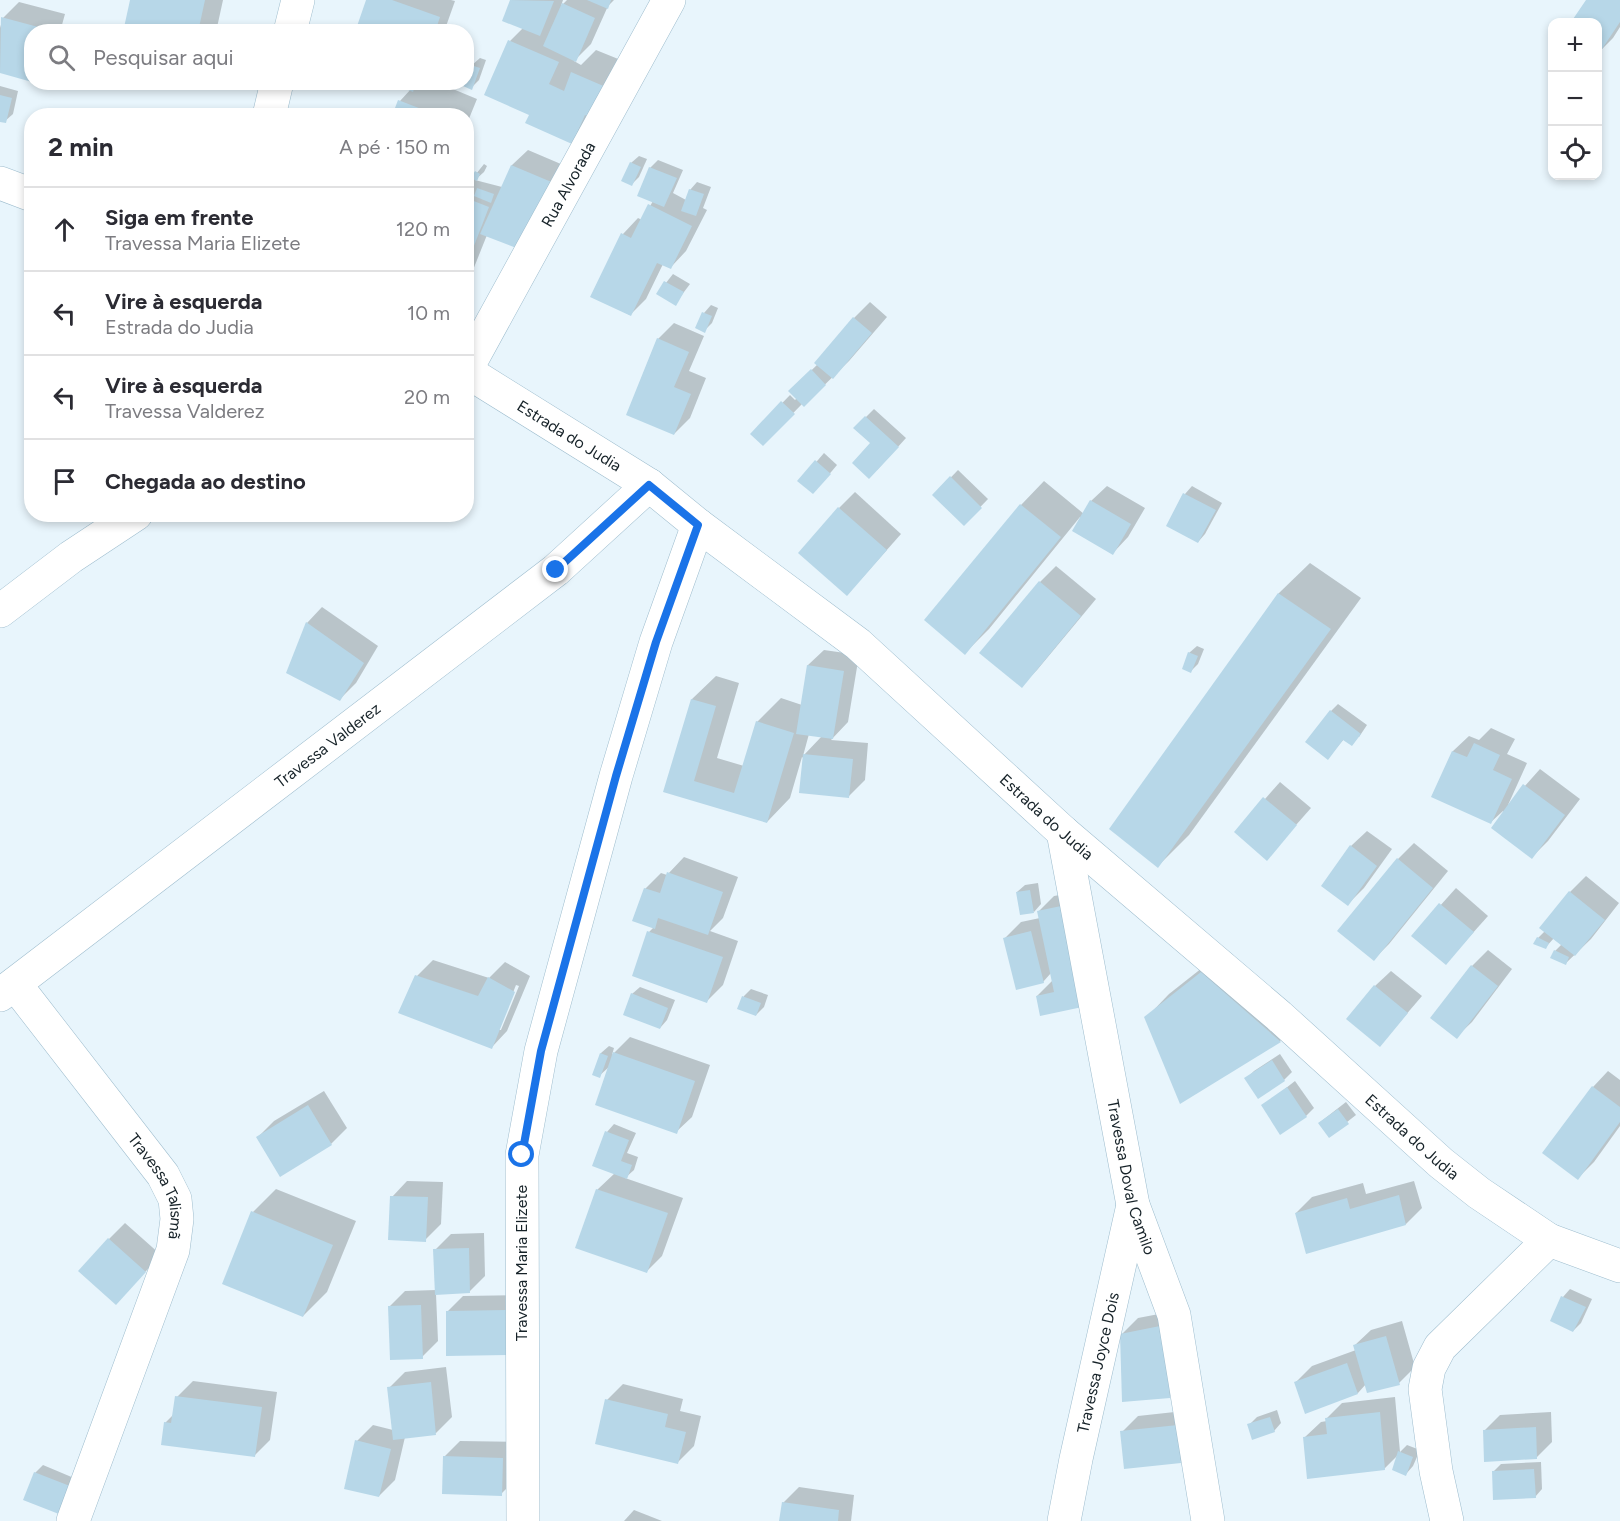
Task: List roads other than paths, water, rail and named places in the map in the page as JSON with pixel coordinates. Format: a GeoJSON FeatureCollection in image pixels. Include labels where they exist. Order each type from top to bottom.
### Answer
{"type":"FeatureCollection","features":[{"type":"Feature","properties":{"kind":"street"},"geometry":{"type":"LineString","coordinates":[[293,24],[298,0]]}},
{"type":"Feature","properties":{"kind":"street","name":"Rua Alvorada"},"geometry":{"type":"LineString","coordinates":[[474,355],[669,0]]}},
{"type":"Feature","properties":{"kind":"street"},"geometry":{"type":"LineString","coordinates":[[271,108],[276,90]]}},
{"type":"Feature","properties":{"kind":"street"},"geometry":{"type":"LineString","coordinates":[[0,183],[24,192]]}},
{"type":"Feature","properties":{"kind":"street","name":"Estrada do Judia"},"geometry":{"type":"LineString","coordinates":[[474,375],[649,485],[698,525],[858,644],[1063,832],[1279,1016],[1442,1163],[1479,1193],[1549,1240],[1620,1266]]}},
{"type":"Feature","properties":{"kind":"street","name":"Travessa Valderez"},"geometry":{"type":"LineString","coordinates":[[8,990],[556,570],[649,485]]}},
{"type":"Feature","properties":{"kind":"street"},"geometry":{"type":"LineString","coordinates":[[0,611],[71,557],[124,522]]}},
{"type":"Feature","properties":{"kind":"street","name":"Travessa Maria Elizete"},"geometry":{"type":"LineString","coordinates":[[523,1521],[520,1260],[522,1155],[541,1051],[616,776],[656,642],[698,525]]}},
{"type":"Feature","properties":{"kind":"street","name":"Travessa Doval Camilo"},"geometry":{"type":"LineString","coordinates":[[1063,832],[1133,1205],[1174,1315],[1208,1521]]}},
{"type":"Feature","properties":{"kind":"street","name":"Travessa Talismã"},"geometry":{"type":"LineString","coordinates":[[8,990],[139,1143],[163,1175],[175,1199],[177,1219],[173,1250],[73,1521]]}},
{"type":"Feature","properties":{"kind":"street","name":"Travessa Joyce Dois"},"geometry":{"type":"LineString","coordinates":[[1064,1521],[1133,1205]]}},
{"type":"Feature","properties":{"kind":"street"},"geometry":{"type":"LineString","coordinates":[[1447,1521],[1428,1424],[1425,1389],[1429,1368],[1440,1347],[1549,1240]]}}]}
